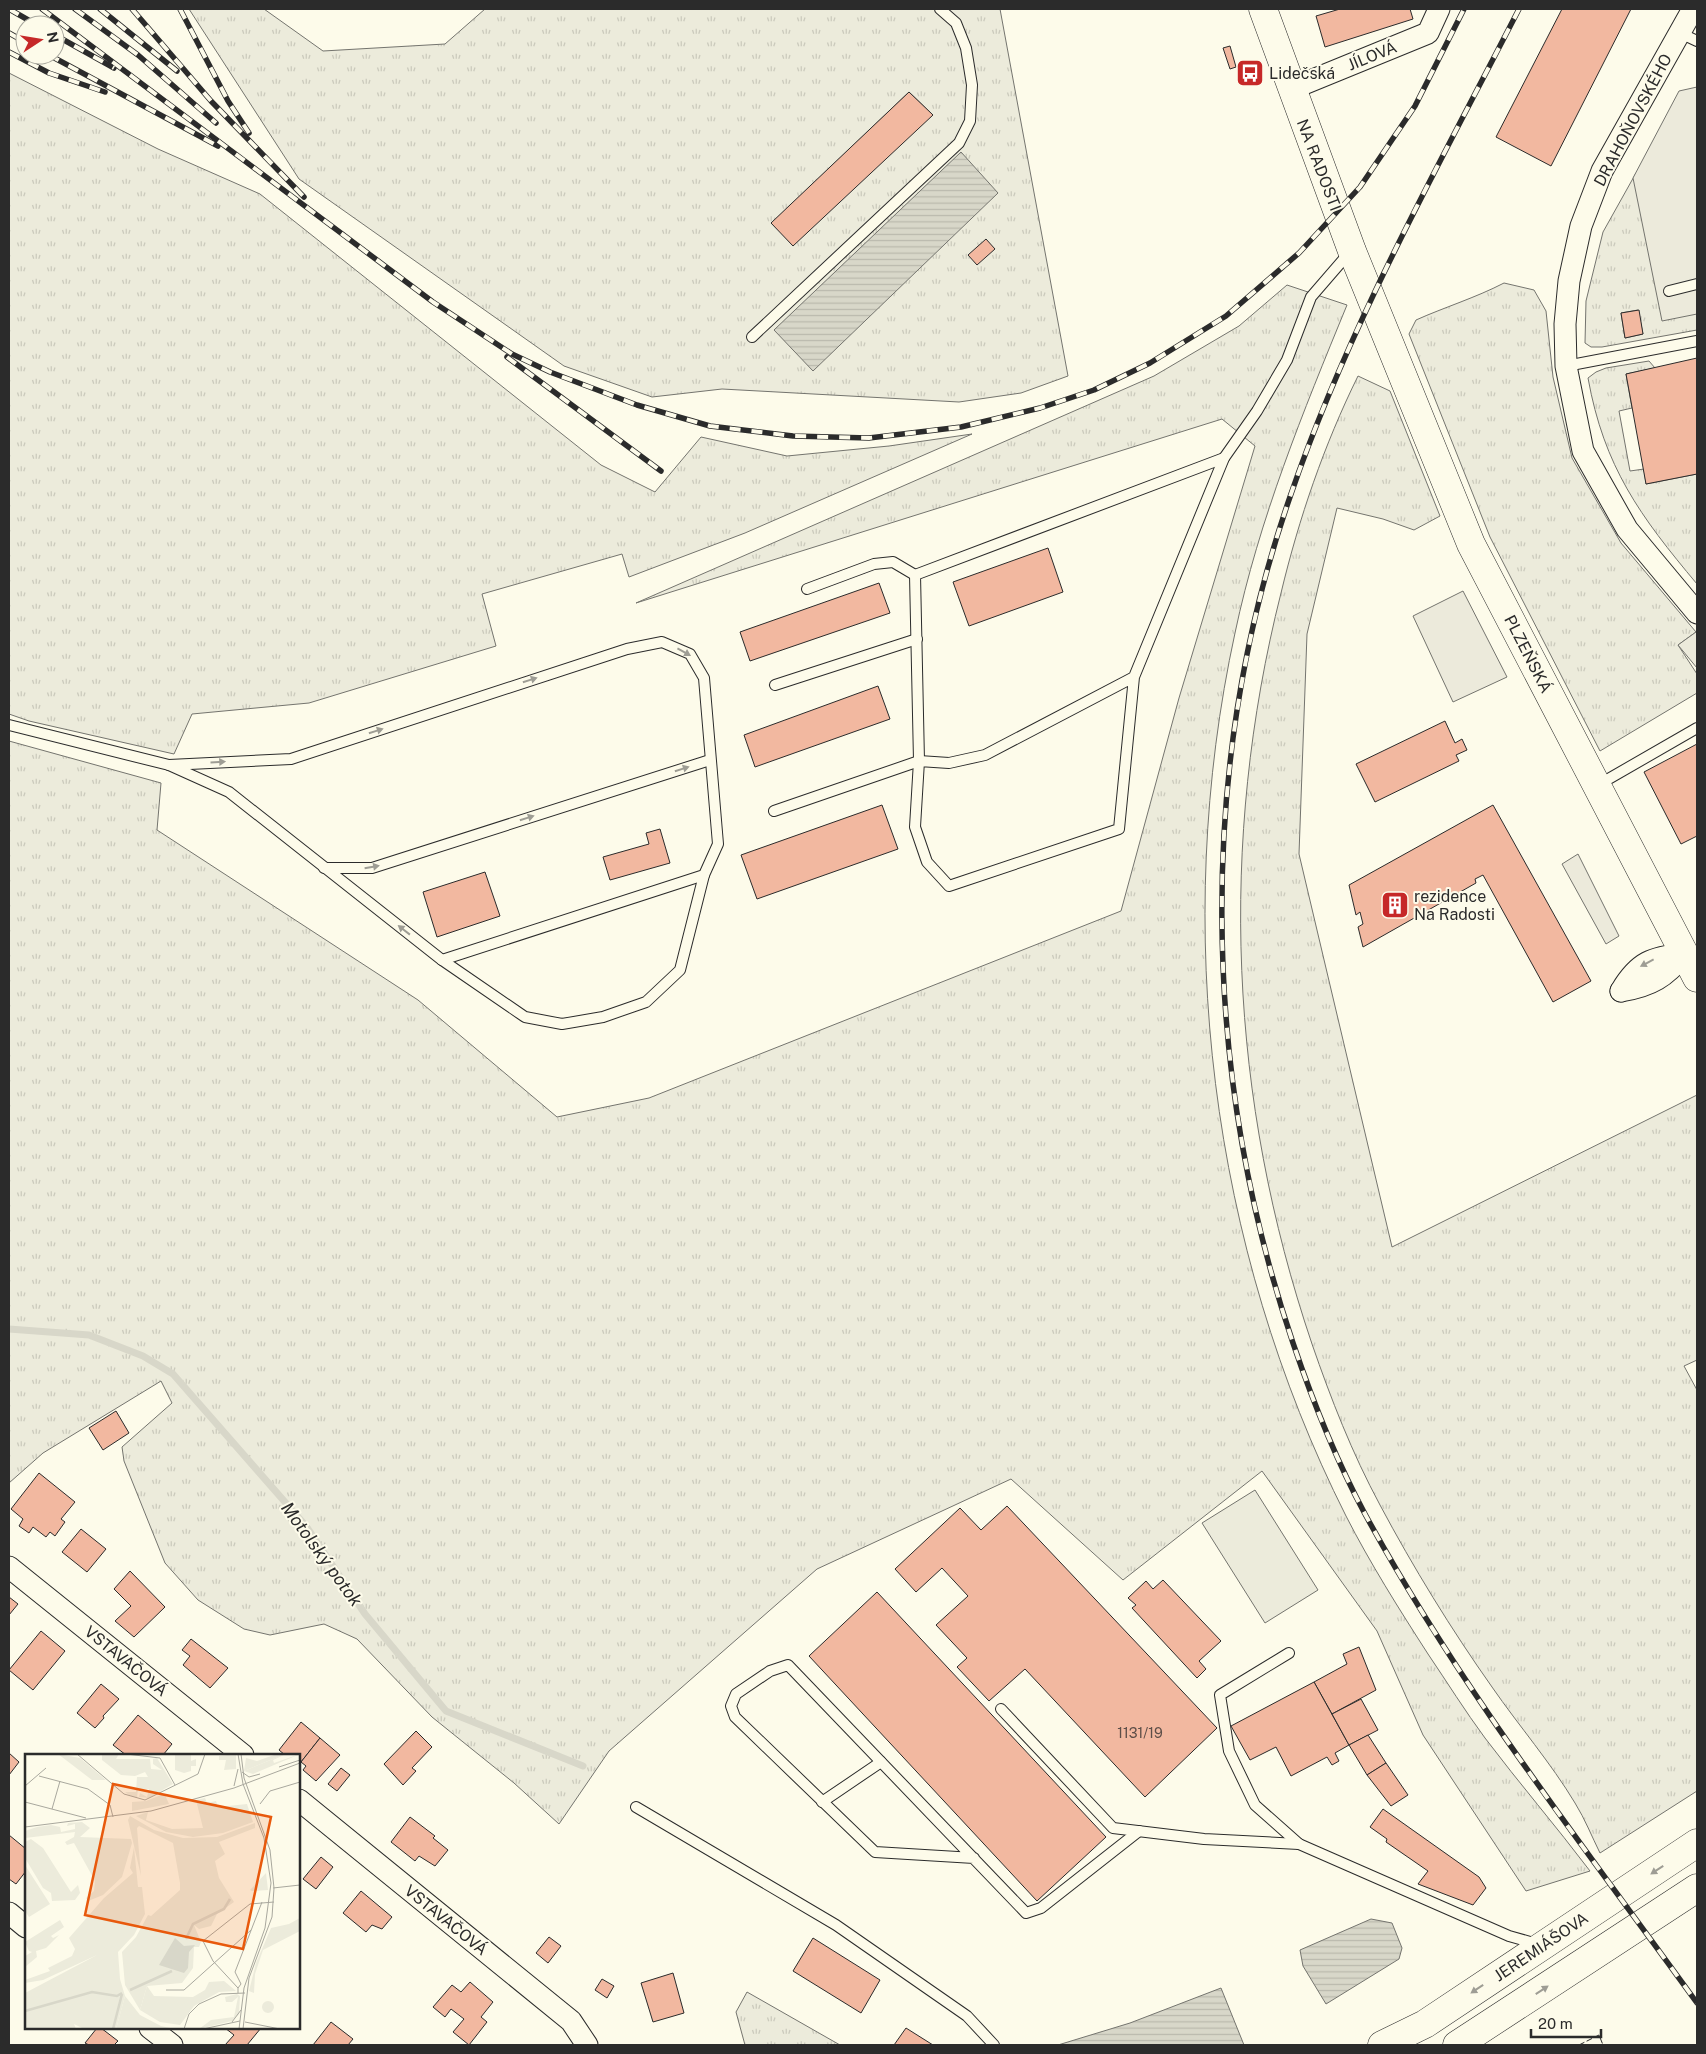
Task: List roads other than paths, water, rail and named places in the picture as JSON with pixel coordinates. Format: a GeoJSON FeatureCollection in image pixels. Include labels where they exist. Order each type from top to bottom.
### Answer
{"type":"FeatureCollection","features":[{"type":"Feature","properties":{"kind":"main road","name":"NA RADOSTI"},"geometry":{"type":"LineString","coordinates":[[1263,9],[1291,89],[1380,320]]}},
{"type":"Feature","properties":{"kind":"main road","name":"PLZEŇSKÁ"},"geometry":{"type":"LineString","coordinates":[[1380,320],[1471,544],[1691,966]]}},
{"type":"Feature","properties":{"kind":"main road","name":"JEREMIÁŠOVA"},"geometry":{"type":"LineString","coordinates":[[1382,2045],[1425,2024],[1697,1843]]}},
{"type":"Feature","properties":{"kind":"main road"},"geometry":{"type":"LineString","coordinates":[[1457,2045],[1697,1888]]}},
{"type":"Feature","properties":{"kind":"street","name":"JÍLOVÁ"},"geometry":{"type":"LineString","coordinates":[[1291,89],[1428,33],[1439,9]]}},
{"type":"Feature","properties":{"kind":"street","name":"DRAHOŇOVSKÉHO"},"geometry":{"type":"LineString","coordinates":[[1693,9],[1689,37],[1602,171],[1581,226],[1568,281],[1565,324],[1566,366],[1583,451],[1626,530],[1697,613]]}},
{"type":"Feature","properties":{"kind":"street","name":"VSTAVAČOVÁ"},"geometry":{"type":"LineString","coordinates":[[9,1567],[242,1754]]}},
{"type":"Feature","properties":{"kind":"street","name":"VSTAVAČOVÁ"},"geometry":{"type":"LineString","coordinates":[[300,1801],[572,2022],[587,2045]]}},
{"type":"Feature","properties":{"kind":"street"},"geometry":{"type":"LineString","coordinates":[[9,1913],[25,1926]]}},
{"type":"Feature","properties":{"kind":"street"},"geometry":{"type":"LineString","coordinates":[[151,2029],[172,2045]]}},
{"type":"Feature","properties":{"kind":"lane"},"geometry":{"type":"LineString","coordinates":[[752,337],[959,143],[970,121],[972,85],[966,48],[956,23],[940,9]]}},
{"type":"Feature","properties":{"kind":"lane"},"geometry":{"type":"LineString","coordinates":[[914,575],[920,761],[915,827],[928,862],[948,886],[1119,829],[1134,678],[1224,458],[1257,411],[1288,360],[1311,297],[1352,251]]}},
{"type":"Feature","properties":{"kind":"lane"},"geometry":{"type":"LineString","coordinates":[[1669,291],[1697,284]]}},
{"type":"Feature","properties":{"kind":"lane"},"geometry":{"type":"LineString","coordinates":[[1566,366],[1697,341]]}},
{"type":"Feature","properties":{"kind":"lane"},"geometry":{"type":"LineString","coordinates":[[914,575],[1224,458]]}},
{"type":"Feature","properties":{"kind":"lane"},"geometry":{"type":"LineString","coordinates":[[807,589],[874,564],[893,562],[914,575]]}},
{"type":"Feature","properties":{"kind":"lane"},"geometry":{"type":"LineString","coordinates":[[775,685],[917,639]]}},
{"type":"Feature","properties":{"kind":"lane"},"geometry":{"type":"LineString","coordinates":[[9,725],[169,765],[229,792],[442,960],[525,1017],[562,1024],[602,1017],[646,1002],[680,970],[704,875],[718,844],[704,678],[690,654],[662,642],[627,649],[291,759],[169,765]]}},
{"type":"Feature","properties":{"kind":"lane"},"geometry":{"type":"LineString","coordinates":[[774,812],[920,761],[949,763],[985,755],[1134,678]]}},
{"type":"Feature","properties":{"kind":"lane"},"geometry":{"type":"LineString","coordinates":[[1597,785],[1697,728]]}},
{"type":"Feature","properties":{"kind":"lane"},"geometry":{"type":"LineString","coordinates":[[324,868],[372,868],[710,760]]}},
{"type":"Feature","properties":{"kind":"lane"},"geometry":{"type":"LineString","coordinates":[[442,960],[704,875]]}},
{"type":"Feature","properties":{"kind":"lane"},"geometry":{"type":"LineString","coordinates":[[1289,1653],[1220,1695],[1229,1751],[1255,1805],[1299,1844],[1508,1936],[1542,1946]]}},
{"type":"Feature","properties":{"kind":"lane"},"geometry":{"type":"LineString","coordinates":[[974,1858],[875,1852],[735,1717],[731,1706],[736,1694],[770,1671],[788,1665],[974,1858],[1026,1913],[1042,1908],[1139,1831]]}},
{"type":"Feature","properties":{"kind":"lane"},"geometry":{"type":"LineString","coordinates":[[1001,1710],[1113,1828],[1204,1839],[1299,1844]]}},
{"type":"Feature","properties":{"kind":"lane"},"geometry":{"type":"LineString","coordinates":[[822,1802],[881,1762]]}},
{"type":"Feature","properties":{"kind":"lane"},"geometry":{"type":"LineString","coordinates":[[636,1807],[836,1925],[967,2016],[994,2045]]}},
{"type":"Feature","properties":{"kind":"waterway","name":"Motolský potok"},"geometry":{"type":"LineString","coordinates":[[9,1329],[89,1335],[143,1356],[173,1374],[306,1526],[365,1614],[446,1711],[583,1766]]}},
{"type":"Feature","properties":{"kind":"railway"},"geometry":{"type":"LineString","coordinates":[[9,9],[20,15]]}},
{"type":"Feature","properties":{"kind":"railway"},"geometry":{"type":"LineString","coordinates":[[42,9],[433,302],[512,354],[550,372],[637,405],[710,426],[793,436],[869,438],[961,427],[1040,408],[1094,390],[1150,363],[1226,316],[1299,253],[1360,187],[1415,106],[1464,9]]}},
{"type":"Feature","properties":{"kind":"railway"},"geometry":{"type":"LineString","coordinates":[[75,9],[138,55],[216,123]]}},
{"type":"Feature","properties":{"kind":"railway"},"geometry":{"type":"LineString","coordinates":[[100,9],[177,71]]}},
{"type":"Feature","properties":{"kind":"railway"},"geometry":{"type":"LineString","coordinates":[[132,9],[211,101],[304,197]]}},
{"type":"Feature","properties":{"kind":"railway"},"geometry":{"type":"LineString","coordinates":[[180,9],[228,101],[249,133]]}},
{"type":"Feature","properties":{"kind":"railway"},"geometry":{"type":"LineString","coordinates":[[1519,9],[1396,247],[1340,369],[1314,431],[1291,494],[1260,597],[1238,703],[1226,810],[1222,918],[1227,1027],[1241,1134],[1263,1240],[1293,1343],[1317,1409],[1344,1473],[1402,1578],[1440,1641],[1481,1703],[1566,1824],[1697,2003]]}},
{"type":"Feature","properties":{"kind":"railway"},"geometry":{"type":"LineString","coordinates":[[9,33],[15,36]]}},
{"type":"Feature","properties":{"kind":"railway"},"geometry":{"type":"LineString","coordinates":[[65,41],[114,68]]}},
{"type":"Feature","properties":{"kind":"railway"},"geometry":{"type":"LineString","coordinates":[[9,52],[49,73],[105,92]]}},
{"type":"Feature","properties":{"kind":"railway"},"geometry":{"type":"LineString","coordinates":[[65,64],[218,146]]}},
{"type":"Feature","properties":{"kind":"railway"},"geometry":{"type":"LineString","coordinates":[[507,357],[661,471]]}},
{"type":"Feature","properties":{"kind":"place","name":"Lidečská"},"geometry":{"type":"Point","coordinates":[1250,73]}},
{"type":"Feature","properties":{"kind":"place","name":"rezidence Na Radosti"},"geometry":{"type":"Point","coordinates":[1395,905]}}]}
